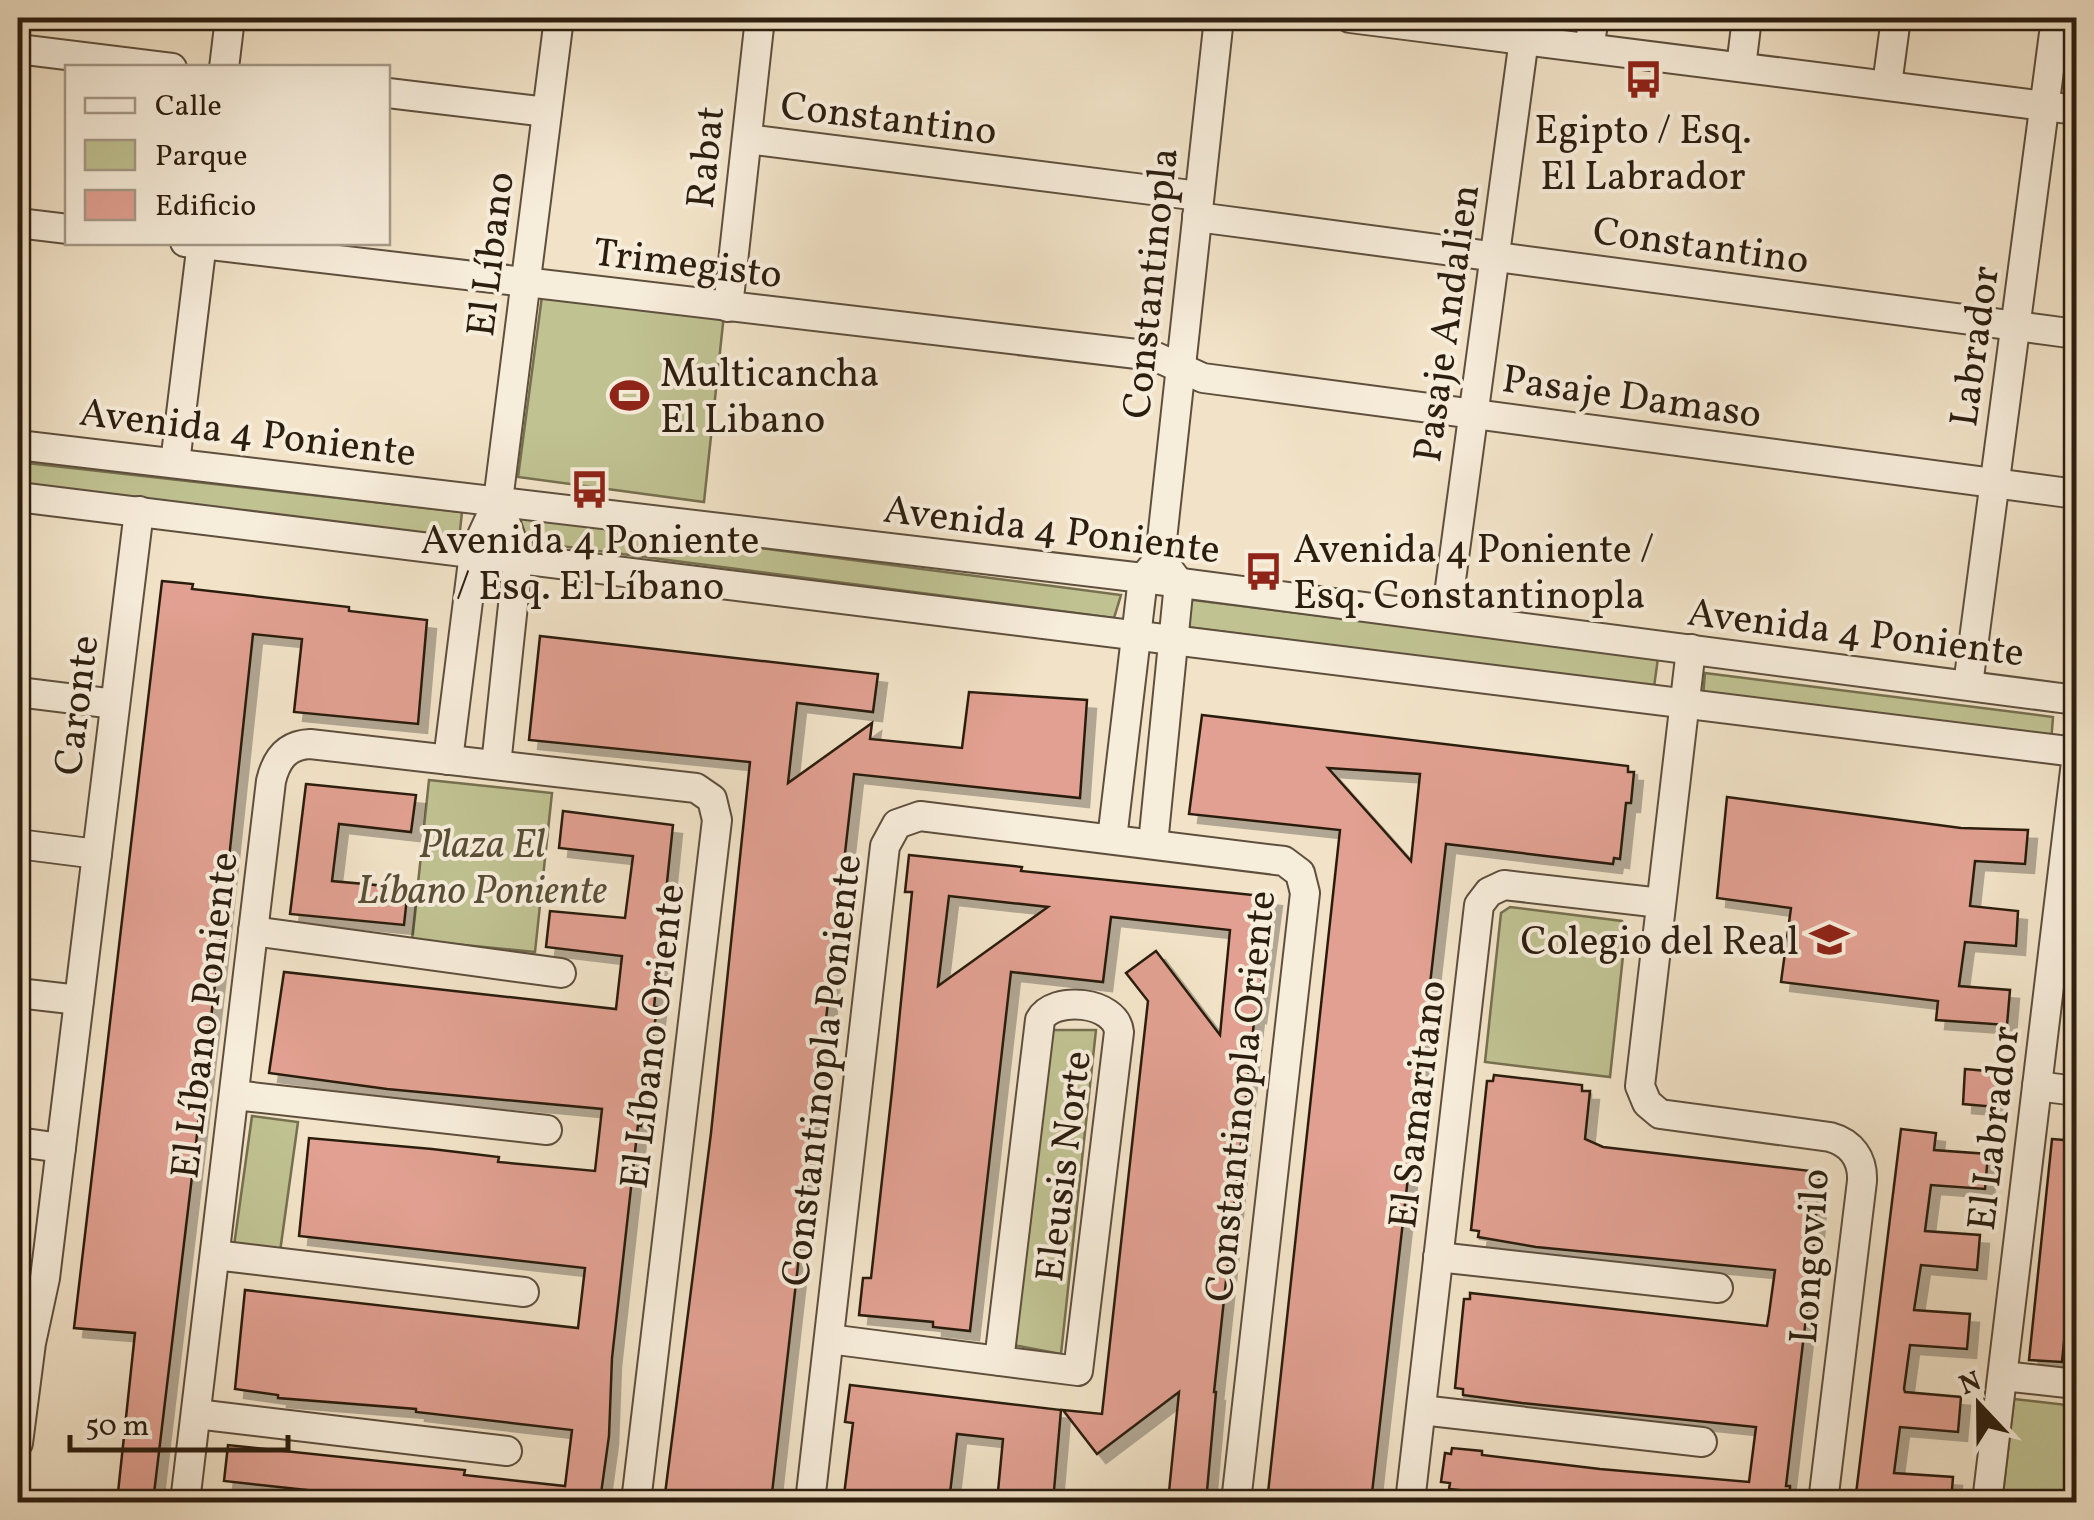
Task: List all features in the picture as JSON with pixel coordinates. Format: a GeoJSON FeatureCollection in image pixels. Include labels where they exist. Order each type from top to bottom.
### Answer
{"type":"FeatureCollection","features":[{"type":"Feature","properties":{"kind":"street"},"geometry":{"type":"LineString","coordinates":[[224,65],[230,18]]}},
{"type":"Feature","properties":{"kind":"street","name":"El Líbano"},"geometry":{"type":"LineString","coordinates":[[448,760],[474,553],[498,501],[559,18]]}},
{"type":"Feature","properties":{"kind":"street","name":"Rabat"},"geometry":{"type":"LineString","coordinates":[[728,306],[760,18]]}},
{"type":"Feature","properties":{"kind":"street","name":"Constantinopla"},"geometry":{"type":"LineString","coordinates":[[1131,841],[1134,635],[1151,568],[1180,368],[1219,18]]}},
{"type":"Feature","properties":{"kind":"street"},"geometry":{"type":"LineString","coordinates":[[1350,18],[1424,22],[1590,48],[2076,110]]}},
{"type":"Feature","properties":{"kind":"street"},"geometry":{"type":"LineString","coordinates":[[1590,48],[1594,18]]}},
{"type":"Feature","properties":{"kind":"street"},"geometry":{"type":"LineString","coordinates":[[1741,67],[1747,18]]}},
{"type":"Feature","properties":{"kind":"street"},"geometry":{"type":"LineString","coordinates":[[1886,86],[1896,18]]}},
{"type":"Feature","properties":{"kind":"street","name":"Labrador"},"geometry":{"type":"LineString","coordinates":[[1968,685],[2056,18]]}},
{"type":"Feature","properties":{"kind":"street","name":"Pasaje Andalien"},"geometry":{"type":"LineString","coordinates":[[1446,617],[1524,39]]}},
{"type":"Feature","properties":{"kind":"street"},"geometry":{"type":"LineString","coordinates":[[18,49],[148,65]]}},
{"type":"Feature","properties":{"kind":"street"},"geometry":{"type":"LineString","coordinates":[[390,93],[548,112]]}},
{"type":"Feature","properties":{"kind":"street","name":"Constantino"},"geometry":{"type":"LineString","coordinates":[[747,140],[1198,206],[1494,256],[2076,334]]}},
{"type":"Feature","properties":{"kind":"street"},"geometry":{"type":"LineString","coordinates":[[18,223],[65,229]]}},
{"type":"Feature","properties":{"kind":"street"},"geometry":{"type":"LineString","coordinates":[[175,464],[196,245]]}},
{"type":"Feature","properties":{"kind":"street","name":"Trimegisto"},"geometry":{"type":"LineString","coordinates":[[212,245],[1154,356],[1180,368]]}},
{"type":"Feature","properties":{"kind":"street","name":"Pasaje Damaso"},"geometry":{"type":"LineString","coordinates":[[1180,368],[1203,378],[2076,494]]}},
{"type":"Feature","properties":{"kind":"street","name":"Avenida 4 Poniente"},"geometry":{"type":"LineString","coordinates":[[18,444],[498,501],[1151,568]]}},
{"type":"Feature","properties":{"kind":"street"},"geometry":{"type":"LineString","coordinates":[[18,497],[2076,752]]}},
{"type":"Feature","properties":{"kind":"street","name":"El Líbano"},"geometry":{"type":"LineString","coordinates":[[496,766],[518,558],[498,501]]}},
{"type":"Feature","properties":{"kind":"street","name":"Caronte"},"geometry":{"type":"LineString","coordinates":[[18,1443],[30,1343],[45,1278],[139,511]]}},
{"type":"Feature","properties":{"kind":"street"},"geometry":{"type":"LineString","coordinates":[[1131,841],[1174,640],[1178,582],[1151,568]]}},
{"type":"Feature","properties":{"kind":"street","name":"Avenida 4 Poniente"},"geometry":{"type":"LineString","coordinates":[[1178,582],[2076,700]]}},
{"type":"Feature","properties":{"kind":"street","name":"Longovilo"},"geometry":{"type":"LineString","coordinates":[[1691,649],[1640,1077],[1647,1103],[1669,1116],[1840,1140],[1854,1151],[1862,1170],[1823,1502]]}},
{"type":"Feature","properties":{"kind":"street"},"geometry":{"type":"LineString","coordinates":[[18,692],[116,704]]}},
{"type":"Feature","properties":{"kind":"street","name":"El Líbano Poniente"},"geometry":{"type":"LineString","coordinates":[[185,1502],[274,766],[287,750],[310,744],[496,766]]}},
{"type":"Feature","properties":{"kind":"street","name":"El Labrador"},"geometry":{"type":"LineString","coordinates":[[1987,1502],[2076,762]]}},
{"type":"Feature","properties":{"kind":"street","name":"El Líbano Oriente"},"geometry":{"type":"LineString","coordinates":[[496,766],[696,788],[707,794],[716,808],[636,1502]]}},
{"type":"Feature","properties":{"kind":"street","name":"Constantinopla Poniente"},"geometry":{"type":"LineString","coordinates":[[810,1502],[885,846],[891,830],[904,820],[920,816],[1131,841]]}},
{"type":"Feature","properties":{"kind":"street","name":"Constantinopla Oriente"},"geometry":{"type":"LineString","coordinates":[[1131,841],[1284,860],[1300,873],[1304,883],[1236,1502]]}},
{"type":"Feature","properties":{"kind":"street"},"geometry":{"type":"LineString","coordinates":[[18,844],[97,854]]}},
{"type":"Feature","properties":{"kind":"street","name":"El Samaritano"},"geometry":{"type":"LineString","coordinates":[[1410,1502],[1478,914],[1483,898],[1504,885],[1661,903]]}},
{"type":"Feature","properties":{"kind":"street"},"geometry":{"type":"LineString","coordinates":[[253,931],[561,973]]}},
{"type":"Feature","properties":{"kind":"street"},"geometry":{"type":"LineString","coordinates":[[18,992],[79,1000]]}},
{"type":"Feature","properties":{"kind":"street","name":"Eleusis Norte"},"geometry":{"type":"LineString","coordinates":[[829,1339],[998,1361],[1078,1371],[1118,1032],[1118,1023],[1107,1011],[1061,1004],[1048,1009],[1040,1020],[998,1361]]}},
{"type":"Feature","properties":{"kind":"street"},"geometry":{"type":"LineString","coordinates":[[2037,1086],[2076,1090]]}},
{"type":"Feature","properties":{"kind":"street"},"geometry":{"type":"LineString","coordinates":[[234,1095],[547,1130]]}},
{"type":"Feature","properties":{"kind":"street"},"geometry":{"type":"LineString","coordinates":[[18,1142],[61,1148]]}},
{"type":"Feature","properties":{"kind":"street"},"geometry":{"type":"LineString","coordinates":[[214,1255],[524,1292]]}},
{"type":"Feature","properties":{"kind":"street"},"geometry":{"type":"LineString","coordinates":[[1438,1257],[1718,1288]]}},
{"type":"Feature","properties":{"kind":"street"},"geometry":{"type":"LineString","coordinates":[[2003,1376],[2076,1384]]}},
{"type":"Feature","properties":{"kind":"street"},"geometry":{"type":"LineString","coordinates":[[1421,1410],[1702,1442]]}},
{"type":"Feature","properties":{"kind":"street"},"geometry":{"type":"LineString","coordinates":[[196,1414],[508,1451]]}},
{"type":"Feature","properties":{"kind":"green space"},"geometry":{"type":"Polygon","coordinates":[[[542,296],[724,314],[704,502],[518,477],[542,296]]]}},
{"type":"Feature","properties":{"kind":"green space"},"geometry":{"type":"Polygon","coordinates":[[[18,462],[462,512],[459,540],[18,486],[18,462]]]}},
{"type":"Feature","properties":{"kind":"green space"},"geometry":{"type":"Polygon","coordinates":[[[514,516],[1121,595],[1114,618],[522,541],[514,516]]]}},
{"type":"Feature","properties":{"kind":"green space"},"geometry":{"type":"Polygon","coordinates":[[[1185,599],[1658,658],[1654,687],[1179,626],[1185,599]]]}},
{"type":"Feature","properties":{"kind":"green space"},"geometry":{"type":"Polygon","coordinates":[[[1705,673],[2053,717],[2051,743],[1703,697],[1705,673]]]}},
{"type":"Feature","properties":{"kind":"green space","name":"Plaza El Líbano Poniente"},"geometry":{"type":"Polygon","coordinates":[[[429,780],[552,793],[535,952],[412,940],[429,780]]]}},
{"type":"Feature","properties":{"kind":"green space"},"geometry":{"type":"Polygon","coordinates":[[[1510,907],[1622,921],[1626,928],[1610,1077],[1485,1062],[1501,913],[1510,907]]]}},
{"type":"Feature","properties":{"kind":"green space"},"geometry":{"type":"Polygon","coordinates":[[[1047,1030],[1096,1030],[1061,1354],[1008,1344],[1047,1030]]]}},
{"type":"Feature","properties":{"kind":"green space"},"geometry":{"type":"Polygon","coordinates":[[[252,1116],[298,1122],[279,1259],[233,1253],[252,1116]]]}},
{"type":"Feature","properties":{"kind":"green space"},"geometry":{"type":"Polygon","coordinates":[[[2014,1399],[2076,1406],[2076,1502],[2002,1502],[2014,1399]]]}},
{"type":"Feature","properties":{"kind":"building"},"geometry":{"type":"Polygon","coordinates":[[[162,581],[193,584],[192,589],[427,620],[418,724],[294,712],[302,639],[253,634],[153,1502],[117,1502],[135,1333],[74,1328],[162,581]]]}},
{"type":"Feature","properties":{"kind":"building"},"geometry":{"type":"Polygon","coordinates":[[[540,636],[878,674],[873,712],[797,703],[788,783],[872,723],[870,739],[962,748],[969,692],[1087,700],[1080,798],[854,774],[771,1502],[664,1502],[711,1133],[750,762],[529,740],[540,636]]]}},
{"type":"Feature","properties":{"kind":"building"},"geometry":{"type":"Polygon","coordinates":[[[1202,715],[1628,766],[1628,772],[1634,772],[1620,859],[1614,858],[1613,864],[1446,844],[1371,1502],[1267,1502],[1340,830],[1189,814],[1202,715]],[[1328,768],[1411,861],[1420,774],[1328,768]]]}},
{"type":"Feature","properties":{"kind":"building"},"geometry":{"type":"Polygon","coordinates":[[[306,784],[416,795],[411,832],[339,824],[332,881],[408,888],[404,925],[290,914],[306,784]]]}},
{"type":"Feature","properties":{"kind":"building"},"geometry":{"type":"Polygon","coordinates":[[[1727,797],[1961,828],[2028,830],[2025,864],[1975,861],[1970,906],[2018,911],[2016,946],[1965,942],[1959,986],[2010,990],[2007,1025],[1936,1020],[1938,1001],[1781,982],[1791,908],[1717,898],[1727,797]]]}},
{"type":"Feature","properties":{"kind":"building"},"geometry":{"type":"Polygon","coordinates":[[[563,811],[673,825],[657,1007],[641,1126],[638,1125],[600,1501],[569,1498],[569,1502],[419,1502],[224,1481],[228,1445],[465,1470],[464,1475],[565,1486],[572,1430],[416,1409],[278,1398],[235,1389],[245,1290],[578,1328],[585,1268],[299,1236],[309,1138],[432,1149],[499,1157],[498,1162],[595,1171],[602,1109],[387,1089],[269,1073],[284,972],[616,1009],[622,956],[546,947],[550,911],[625,918],[633,856],[559,848],[563,811]]]}},
{"type":"Feature","properties":{"kind":"building"},"geometry":{"type":"Polygon","coordinates":[[[909,855],[1022,867],[1021,871],[1273,897],[1255,1013],[1214,1392],[1206,1502],[1168,1502],[1179,1392],[1097,1454],[1063,1410],[1102,1414],[1148,1001],[1126,973],[1156,951],[1220,1035],[1230,930],[1111,917],[1103,982],[1011,972],[970,1331],[933,1327],[933,1322],[859,1315],[863,1278],[871,1278],[892,1091],[912,892],[905,892],[909,855]],[[949,896],[938,986],[1048,907],[949,896]]]}},
{"type":"Feature","properties":{"kind":"building"},"geometry":{"type":"Polygon","coordinates":[[[1965,1069],[1998,1072],[1996,1107],[1963,1104],[1965,1069]]]}},
{"type":"Feature","properties":{"kind":"building"},"geometry":{"type":"Polygon","coordinates":[[[1494,1075],[1582,1085],[1582,1091],[1590,1091],[1585,1139],[1603,1147],[1811,1171],[1811,1176],[1819,1177],[1786,1486],[1790,1486],[1790,1502],[1575,1502],[1449,1489],[1450,1483],[1441,1482],[1445,1453],[1451,1454],[1452,1448],[1600,1469],[1749,1482],[1756,1427],[1522,1403],[1463,1395],[1463,1389],[1455,1388],[1464,1299],[1470,1299],[1470,1293],[1767,1326],[1775,1270],[1536,1247],[1478,1237],[1479,1231],[1471,1230],[1487,1081],[1493,1081],[1494,1075]]]}},
{"type":"Feature","properties":{"kind":"building"},"geometry":{"type":"Polygon","coordinates":[[[1901,1129],[1936,1133],[1934,1150],[1988,1154],[1985,1189],[1931,1185],[1925,1231],[1980,1235],[1977,1270],[1921,1265],[1914,1310],[1970,1314],[1967,1349],[1910,1345],[1904,1389],[1961,1397],[1958,1432],[1900,1427],[1894,1473],[1953,1477],[1951,1502],[1855,1502],[1901,1129]]]}},
{"type":"Feature","properties":{"kind":"building"},"geometry":{"type":"Polygon","coordinates":[[[2052,1139],[2076,1141],[2076,1218],[2062,1362],[2029,1360],[2052,1139]]]}},
{"type":"Feature","properties":{"kind":"building"},"geometry":{"type":"Polygon","coordinates":[[[850,1385],[1061,1410],[1053,1502],[997,1502],[1003,1439],[957,1434],[949,1502],[844,1495],[853,1423],[845,1422],[850,1385]]]}},
{"type":"Feature","properties":{"kind":"place","name":"Egipto / Esq. El Labrador"},"geometry":{"type":"Point","coordinates":[1643,79]}},
{"type":"Feature","properties":{"kind":"place","name":"Multicancha El Libano"},"geometry":{"type":"Point","coordinates":[630,395]}},
{"type":"Feature","properties":{"kind":"place","name":"Avenida 4 Poniente / Esq. El Líbano"},"geometry":{"type":"Point","coordinates":[590,489]}},
{"type":"Feature","properties":{"kind":"place","name":"Avenida 4 Poniente / Esq. Constantinopla"},"geometry":{"type":"Point","coordinates":[1263,571]}},
{"type":"Feature","properties":{"kind":"place","name":"Colegio del Real"},"geometry":{"type":"Point","coordinates":[1829,940]}}]}
